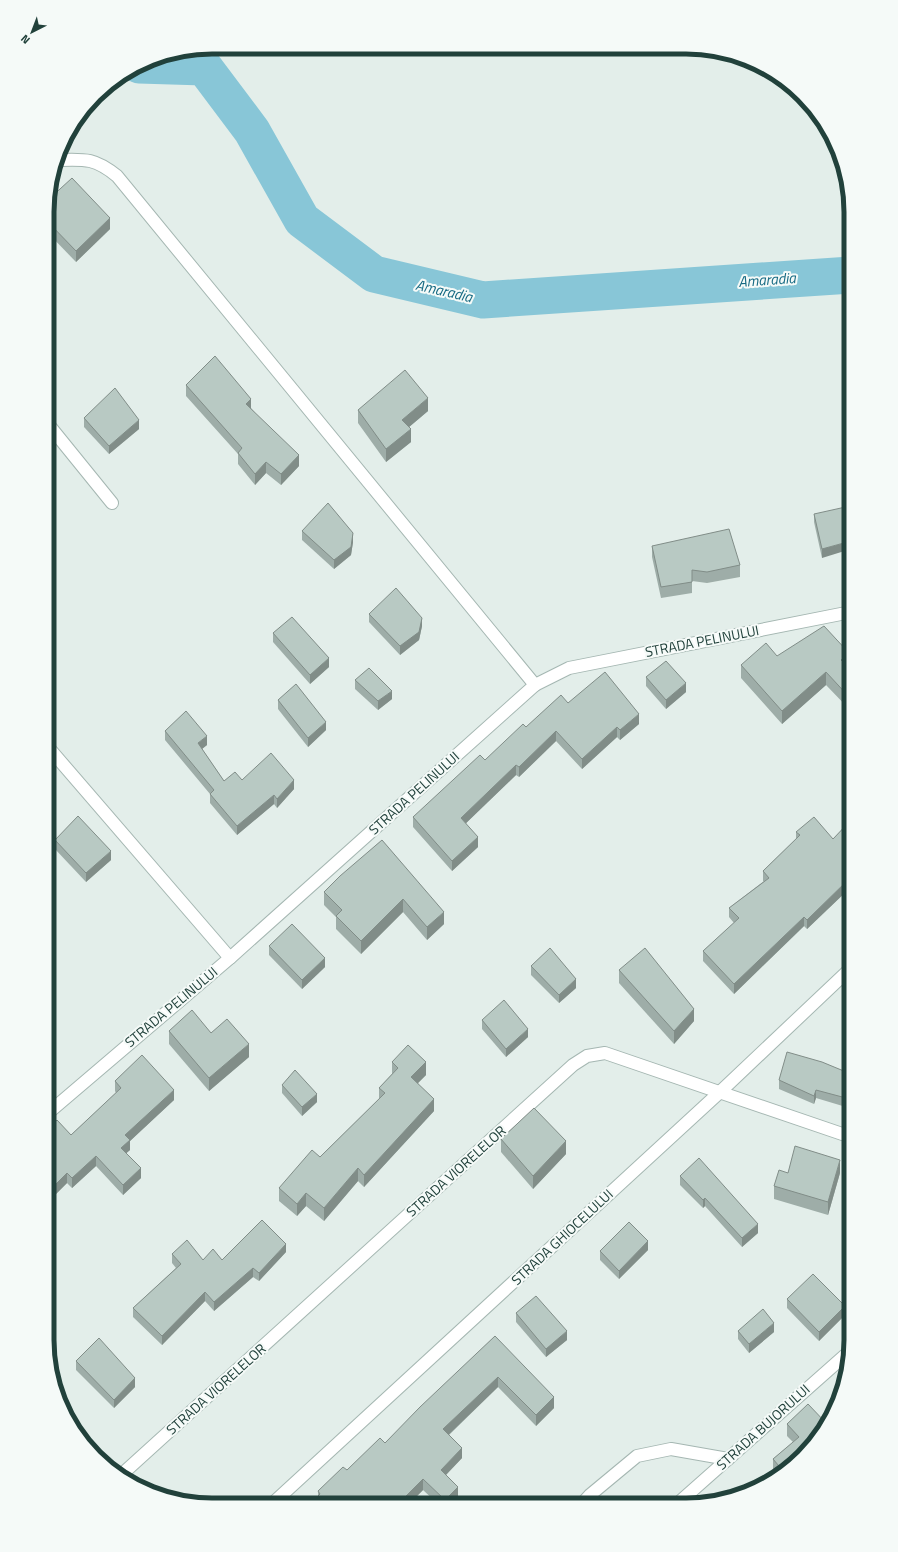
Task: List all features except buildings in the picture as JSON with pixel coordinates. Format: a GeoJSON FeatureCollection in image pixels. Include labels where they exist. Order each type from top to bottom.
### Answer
{"type":"FeatureCollection","features":[{"type":"Feature","properties":{"kind":"street"},"geometry":{"type":"LineString","coordinates":[[63,160],[86,159],[105,166],[117,176],[535,685]]}},
{"type":"Feature","properties":{"kind":"street"},"geometry":{"type":"LineString","coordinates":[[54,431],[112,503]]}},
{"type":"Feature","properties":{"kind":"street","name":"STRADA PELINULUI"},"geometry":{"type":"LineString","coordinates":[[54,1108],[230,958],[535,685],[568,668],[844,613]]}},
{"type":"Feature","properties":{"kind":"street"},"geometry":{"type":"LineString","coordinates":[[54,754],[230,958]]}},
{"type":"Feature","properties":{"kind":"street","name":"STRADA GHIOCELULUI"},"geometry":{"type":"LineString","coordinates":[[279,1498],[720,1092],[844,975]]}},
{"type":"Feature","properties":{"kind":"street","name":"STRADA VIORELELOR"},"geometry":{"type":"LineString","coordinates":[[125,1472],[567,1070],[587,1056],[605,1053],[844,1135]]}},
{"type":"Feature","properties":{"kind":"street","name":"STRADA BUJORULUI"},"geometry":{"type":"LineString","coordinates":[[684,1498],[843,1357]]}},
{"type":"Feature","properties":{"kind":"street"},"geometry":{"type":"LineString","coordinates":[[587,1498],[637,1456],[672,1449],[728,1459]]}},
{"type":"Feature","properties":{"kind":"waterway","name":"Amaradia"},"geometry":{"type":"LineString","coordinates":[[153,65],[204,67],[252,131],[302,220],[374,274],[483,300],[844,275]]}}]}
